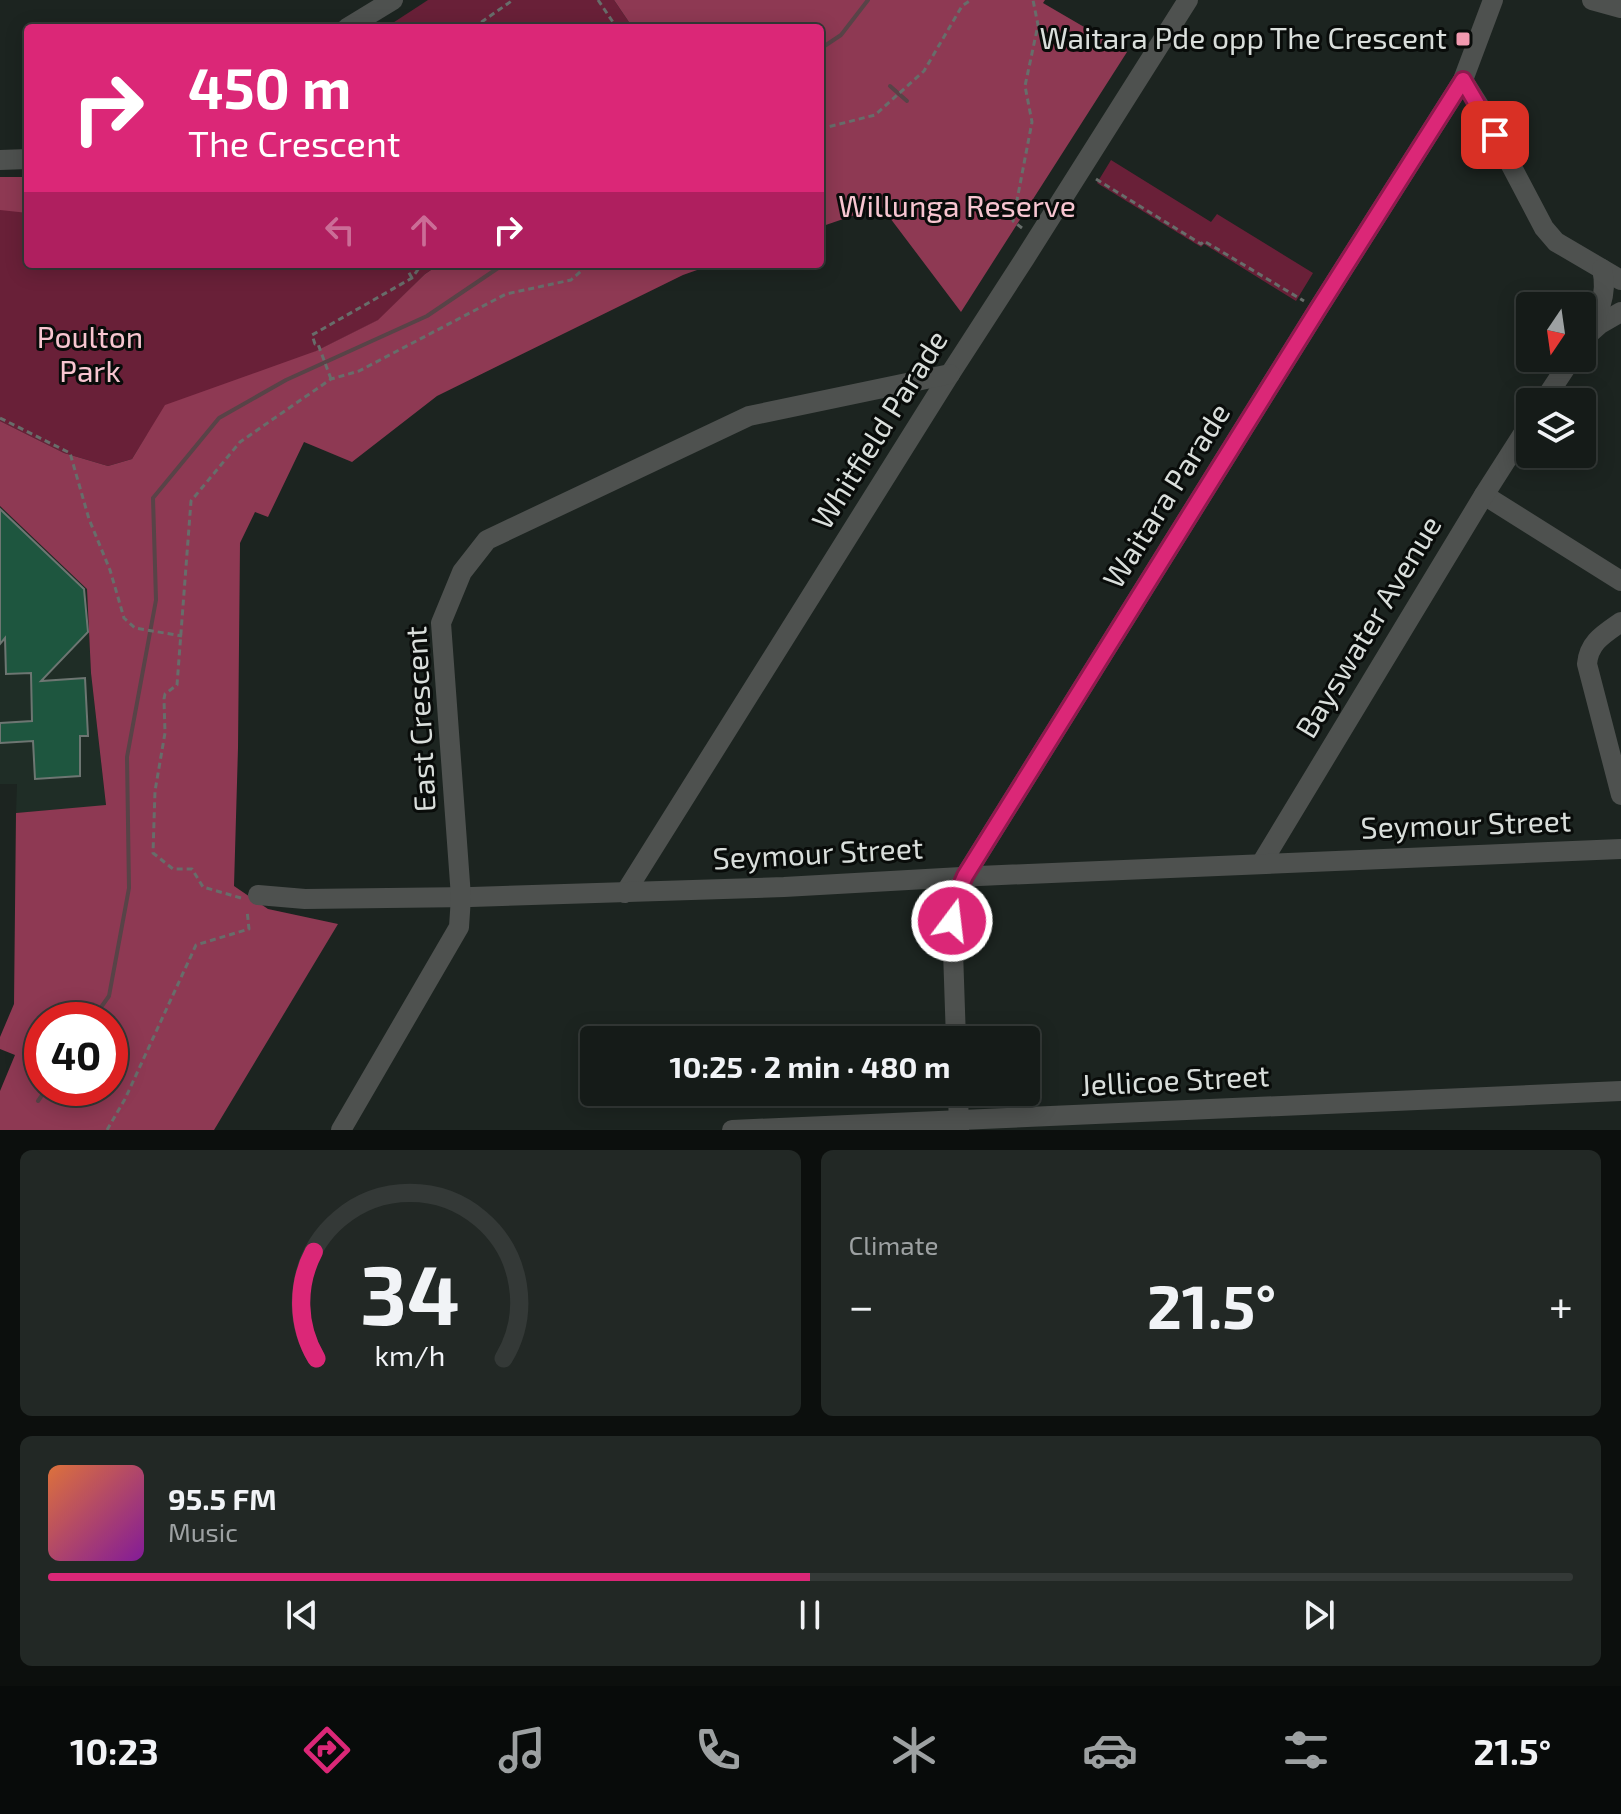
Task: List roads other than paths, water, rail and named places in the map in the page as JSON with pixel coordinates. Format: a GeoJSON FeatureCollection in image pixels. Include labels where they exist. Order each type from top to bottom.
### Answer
{"type":"FeatureCollection","features":[{"type":"Feature","properties":{"kind":"street"},"geometry":{"type":"LineString","coordinates":[[354,24],[393,0]]}},
{"type":"Feature","properties":{"kind":"street","name":"Whitfield Parade"},"geometry":{"type":"LineString","coordinates":[[625,893],[1188,0]]}},
{"type":"Feature","properties":{"kind":"street","name":"Waitara Parade"},"geometry":{"type":"LineString","coordinates":[[956,1026],[952,921],[955,899],[965,876],[1463,80],[1493,0]]}},
{"type":"Feature","properties":{"kind":"street"},"geometry":{"type":"LineString","coordinates":[[1592,0],[1621,8]]}},
{"type":"Feature","properties":{"kind":"street"},"geometry":{"type":"LineString","coordinates":[[1463,80],[1544,228],[1556,242],[1621,280]]}},
{"type":"Feature","properties":{"kind":"street"},"geometry":{"type":"LineString","coordinates":[[0,160],[24,159]]}},
{"type":"Feature","properties":{"kind":"street"},"geometry":{"type":"LineString","coordinates":[[1596,313],[1603,299],[1605,283],[1602,269]]}},
{"type":"Feature","properties":{"kind":"street"},"geometry":{"type":"LineString","coordinates":[[1596,328],[1621,312]]}},
{"type":"Feature","properties":{"kind":"street","name":"East Crescent"},"geometry":{"type":"LineString","coordinates":[[341,1130],[459,927],[461,897],[441,623],[462,572],[487,540],[749,416],[950,374]]}},
{"type":"Feature","properties":{"kind":"street","name":"Bayswater Avenue"},"geometry":{"type":"LineString","coordinates":[[1261,864],[1516,445]]}},
{"type":"Feature","properties":{"kind":"street"},"geometry":{"type":"LineString","coordinates":[[1484,495],[1621,581]]}},
{"type":"Feature","properties":{"kind":"street"},"geometry":{"type":"LineString","coordinates":[[1621,622],[1596,642],[1589,652],[1587,664],[1621,795]]}},
{"type":"Feature","properties":{"kind":"street","name":"Seymour Street"},"geometry":{"type":"LineString","coordinates":[[258,895],[305,899],[625,893],[1621,849]]}},
{"type":"Feature","properties":{"kind":"street","name":"Jellicoe Street"},"geometry":{"type":"LineString","coordinates":[[732,1130],[959,1125],[1621,1091]]}},
{"type":"Feature","properties":{"kind":"waterway"},"geometry":{"type":"LineString","coordinates":[[824,46],[841,35],[868,0]]}},
{"type":"Feature","properties":{"kind":"waterway"},"geometry":{"type":"LineString","coordinates":[[890,86],[907,101]]}},
{"type":"Feature","properties":{"kind":"waterway"},"geometry":{"type":"LineString","coordinates":[[105,1002],[109,996],[129,888],[127,757],[156,600],[153,498],[219,418],[286,380],[427,316],[498,268]]}},
{"type":"Feature","properties":{"kind":"place","name":"Waitara Pde opp The Crescent"},"geometry":{"type":"Point","coordinates":[1463,39]}},
{"type":"Feature","properties":{"kind":"park label","name":"Willunga Reserve"},"geometry":{"type":"Point","coordinates":[957,207]}},
{"type":"Feature","properties":{"kind":"park label","name":"Poulton Park"},"geometry":{"type":"Point","coordinates":[90,355]}}]}
